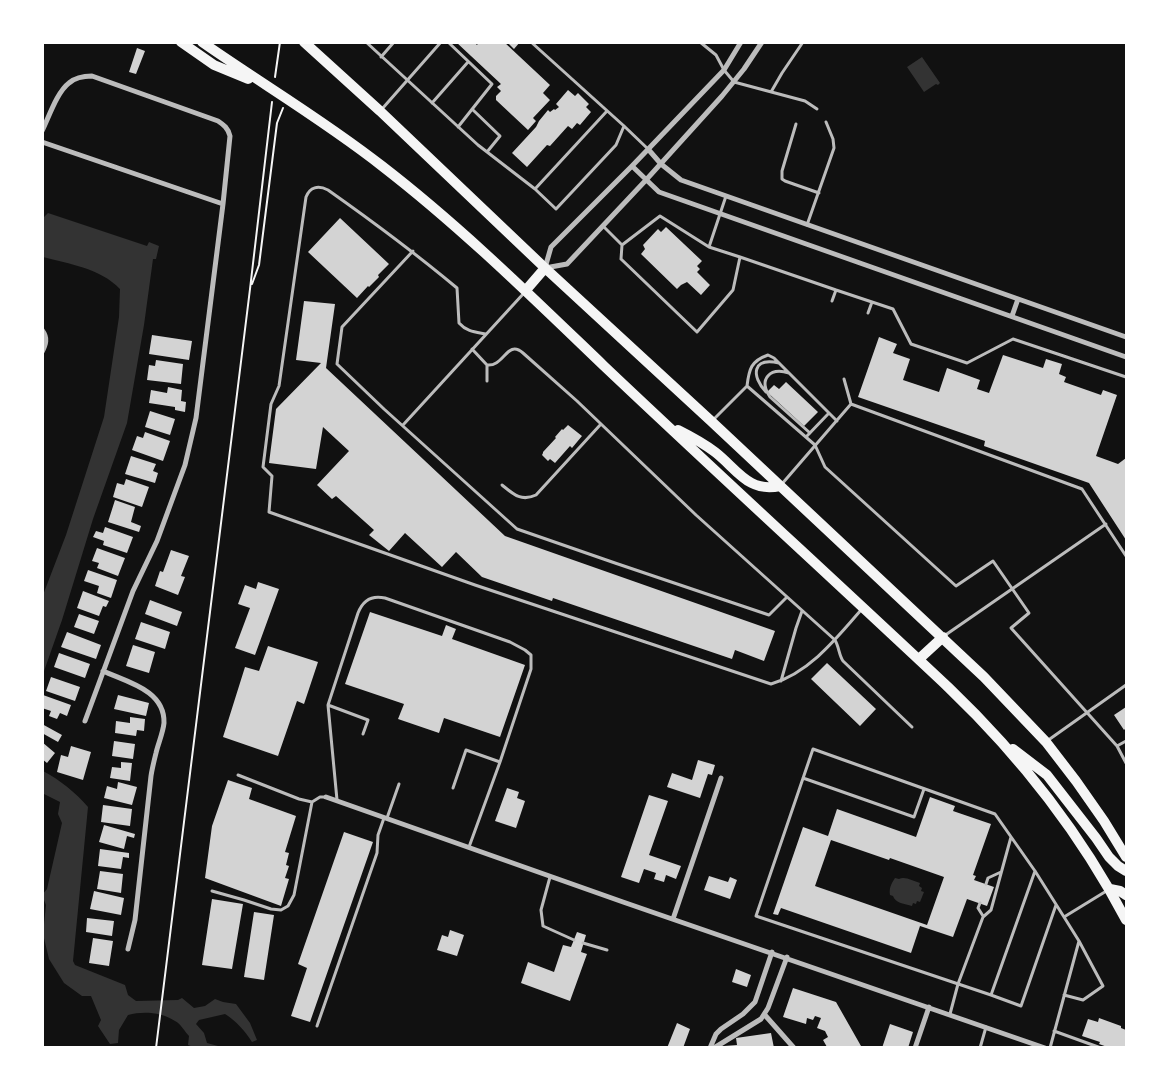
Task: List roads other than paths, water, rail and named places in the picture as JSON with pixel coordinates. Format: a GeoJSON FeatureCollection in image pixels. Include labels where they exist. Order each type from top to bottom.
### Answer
{"type":"FeatureCollection","features":[{"type":"Feature","properties":{"kind":"main road"},"geometry":{"type":"LineString","coordinates":[[181,42],[214,65],[270,87]]}},
{"type":"Feature","properties":{"kind":"main road"},"geometry":{"type":"LineString","coordinates":[[202,42],[329,127],[382,166],[428,204],[526,290],[604,366],[919,659],[955,694],[1026,770],[1084,848],[1110,889],[1126,920]]}},
{"type":"Feature","properties":{"kind":"main road"},"geometry":{"type":"LineString","coordinates":[[304,42],[984,676],[1046,742],[1099,813],[1126,857]]}},
{"type":"Feature","properties":{"kind":"main road"},"geometry":{"type":"LineString","coordinates":[[526,290],[545,268]]}},
{"type":"Feature","properties":{"kind":"main road"},"geometry":{"type":"LineString","coordinates":[[666,424],[716,452],[750,482],[762,487],[780,486]]}},
{"type":"Feature","properties":{"kind":"main road"},"geometry":{"type":"LineString","coordinates":[[919,659],[942,637]]}},
{"type":"Feature","properties":{"kind":"main road"},"geometry":{"type":"LineString","coordinates":[[996,737],[1047,775],[1109,857],[1126,871]]}},
{"type":"Feature","properties":{"kind":"main road"},"geometry":{"type":"LineString","coordinates":[[1110,889],[1120,891],[1126,895]]}},
{"type":"Feature","properties":{"kind":"street"},"geometry":{"type":"LineString","coordinates":[[741,42],[724,70],[552,247],[545,268],[567,264],[661,164],[734,82],[762,42]]}},
{"type":"Feature","properties":{"kind":"street"},"geometry":{"type":"LineString","coordinates":[[42,131],[61,93],[70,82],[82,76],[92,76],[218,121],[224,125],[230,136],[196,418],[190,446],[157,541],[133,591],[85,721]]}},
{"type":"Feature","properties":{"kind":"street"},"geometry":{"type":"LineString","coordinates":[[42,142],[223,204]]}},
{"type":"Feature","properties":{"kind":"street"},"geometry":{"type":"LineString","coordinates":[[648,149],[661,164],[680,180],[1126,338]]}},
{"type":"Feature","properties":{"kind":"street"},"geometry":{"type":"LineString","coordinates":[[632,166],[659,192],[1126,357]]}},
{"type":"Feature","properties":{"kind":"street"},"geometry":{"type":"LineString","coordinates":[[1012,316],[1018,299]]}},
{"type":"Feature","properties":{"kind":"street"},"geometry":{"type":"LineString","coordinates":[[42,330],[46,336],[42,352]]}},
{"type":"Feature","properties":{"kind":"street"},"geometry":{"type":"LineString","coordinates":[[103,671],[148,692],[157,700],[163,714],[163,728],[151,776],[135,920],[128,949]]}},
{"type":"Feature","properties":{"kind":"street"},"geometry":{"type":"LineString","coordinates":[[674,919],[721,778]]}},
{"type":"Feature","properties":{"kind":"street"},"geometry":{"type":"LineString","coordinates":[[326,797],[950,1014],[1033,1046],[1045,1048]]}},
{"type":"Feature","properties":{"kind":"street"},"geometry":{"type":"LineString","coordinates":[[710,1048],[721,1028],[743,1014],[754,1002],[772,952]]}},
{"type":"Feature","properties":{"kind":"street"},"geometry":{"type":"LineString","coordinates":[[714,1048],[761,1019],[768,1008],[787,958]]}},
{"type":"Feature","properties":{"kind":"street"},"geometry":{"type":"LineString","coordinates":[[915,1048],[929,1007]]}},
{"type":"Feature","properties":{"kind":"street"},"geometry":{"type":"LineString","coordinates":[[764,1014],[794,1048]]}},
{"type":"Feature","properties":{"kind":"lane"},"geometry":{"type":"LineString","coordinates":[[366,42],[458,127],[535,189],[556,209],[616,145],[624,126]]}},
{"type":"Feature","properties":{"kind":"lane"},"geometry":{"type":"LineString","coordinates":[[381,57],[394,42]]}},
{"type":"Feature","properties":{"kind":"lane"},"geometry":{"type":"LineString","coordinates":[[380,112],[441,42]]}},
{"type":"Feature","properties":{"kind":"lane"},"geometry":{"type":"LineString","coordinates":[[448,42],[492,84],[458,127]]}},
{"type":"Feature","properties":{"kind":"lane"},"geometry":{"type":"LineString","coordinates":[[531,42],[648,149]]}},
{"type":"Feature","properties":{"kind":"lane"},"geometry":{"type":"LineString","coordinates":[[700,42],[716,55],[724,70],[734,82],[805,101],[817,108]]}},
{"type":"Feature","properties":{"kind":"lane"},"geometry":{"type":"LineString","coordinates":[[771,92],[802,42]]}},
{"type":"Feature","properties":{"kind":"lane"},"geometry":{"type":"LineString","coordinates":[[432,103],[468,62]]}},
{"type":"Feature","properties":{"kind":"lane"},"geometry":{"type":"LineString","coordinates":[[472,109],[500,136],[487,152]]}},
{"type":"Feature","properties":{"kind":"lane"},"geometry":{"type":"LineString","coordinates":[[535,189],[607,111]]}},
{"type":"Feature","properties":{"kind":"lane"},"geometry":{"type":"LineString","coordinates":[[807,225],[834,148],[833,139],[826,122]]}},
{"type":"Feature","properties":{"kind":"lane"},"geometry":{"type":"LineString","coordinates":[[796,124],[782,171],[782,179],[819,193]]}},
{"type":"Feature","properties":{"kind":"lane"},"geometry":{"type":"LineString","coordinates":[[486,334],[470,332],[459,323],[457,288],[413,251],[328,190],[322,187],[314,187],[307,194],[279,386],[271,404],[263,468],[272,476],[269,512],[476,585],[771,684],[802,670],[835,640],[863,608]]}},
{"type":"Feature","properties":{"kind":"lane"},"geometry":{"type":"LineString","coordinates":[[710,247],[726,196]]}},
{"type":"Feature","properties":{"kind":"lane"},"geometry":{"type":"LineString","coordinates":[[740,257],[733,290],[697,332],[621,259],[622,245],[660,216],[710,247],[740,257],[836,290],[893,309],[911,344],[967,363],[1013,339],[1126,377]]}},
{"type":"Feature","properties":{"kind":"lane"},"geometry":{"type":"LineString","coordinates":[[603,226],[622,245]]}},
{"type":"Feature","properties":{"kind":"lane"},"geometry":{"type":"LineString","coordinates":[[413,251],[342,326],[337,364],[517,529],[769,615],[787,597]]}},
{"type":"Feature","properties":{"kind":"lane"},"geometry":{"type":"LineString","coordinates":[[403,425],[526,290]]}},
{"type":"Feature","properties":{"kind":"lane"},"geometry":{"type":"LineString","coordinates":[[832,301],[836,290]]}},
{"type":"Feature","properties":{"kind":"lane"},"geometry":{"type":"LineString","coordinates":[[868,313],[872,302]]}},
{"type":"Feature","properties":{"kind":"lane"},"geometry":{"type":"LineString","coordinates":[[472,349],[487,365],[492,366],[499,362],[509,350],[520,350],[702,520],[835,640],[843,661],[912,727]]}},
{"type":"Feature","properties":{"kind":"lane"},"geometry":{"type":"LineString","coordinates":[[711,421],[747,386],[750,370],[755,362],[768,355],[774,358],[837,421]]}},
{"type":"Feature","properties":{"kind":"lane"},"geometry":{"type":"LineString","coordinates":[[779,363],[766,362],[761,364],[757,368],[756,375],[758,381],[770,396],[810,433]]}},
{"type":"Feature","properties":{"kind":"lane"},"geometry":{"type":"LineString","coordinates":[[487,365],[487,381]]}},
{"type":"Feature","properties":{"kind":"lane"},"geometry":{"type":"LineString","coordinates":[[770,396],[764,384],[765,379],[774,372],[784,371],[789,373]]}},
{"type":"Feature","properties":{"kind":"lane"},"geometry":{"type":"LineString","coordinates":[[844,379],[851,404]]}},
{"type":"Feature","properties":{"kind":"lane"},"geometry":{"type":"LineString","coordinates":[[747,386],[815,445],[825,467],[956,586],[993,562],[1029,613],[1011,628],[1117,746],[1126,763]]}},
{"type":"Feature","properties":{"kind":"lane"},"geometry":{"type":"LineString","coordinates":[[780,486],[851,404]]}},
{"type":"Feature","properties":{"kind":"lane"},"geometry":{"type":"LineString","coordinates":[[851,404],[1082,489],[1126,556]]}},
{"type":"Feature","properties":{"kind":"lane"},"geometry":{"type":"LineString","coordinates":[[806,437],[829,413]]}},
{"type":"Feature","properties":{"kind":"lane"},"geometry":{"type":"LineString","coordinates":[[502,485],[522,498],[536,495],[601,424]]}},
{"type":"Feature","properties":{"kind":"lane"},"geometry":{"type":"LineString","coordinates":[[942,637],[1106,524]]}},
{"type":"Feature","properties":{"kind":"lane"},"geometry":{"type":"LineString","coordinates":[[337,800],[328,704],[360,608],[365,601],[371,598],[385,598],[510,642],[531,655],[531,669],[469,847]]}},
{"type":"Feature","properties":{"kind":"lane"},"geometry":{"type":"LineString","coordinates":[[781,681],[802,610]]}},
{"type":"Feature","properties":{"kind":"lane"},"geometry":{"type":"LineString","coordinates":[[1046,742],[1126,686]]}},
{"type":"Feature","properties":{"kind":"lane"},"geometry":{"type":"LineString","coordinates":[[328,704],[368,720],[363,734]]}},
{"type":"Feature","properties":{"kind":"lane"},"geometry":{"type":"LineString","coordinates":[[1117,746],[1126,741]]}},
{"type":"Feature","properties":{"kind":"lane"},"geometry":{"type":"LineString","coordinates":[[453,788],[466,750],[500,762]]}},
{"type":"Feature","properties":{"kind":"lane"},"geometry":{"type":"LineString","coordinates":[[1056,905],[1021,1006],[756,916],[813,750],[995,814],[1035,871],[1064,917],[1103,986],[1083,1000],[1064,995]]}},
{"type":"Feature","properties":{"kind":"lane"},"geometry":{"type":"LineString","coordinates":[[238,775],[299,799],[312,802],[320,797],[326,797]]}},
{"type":"Feature","properties":{"kind":"lane"},"geometry":{"type":"LineString","coordinates":[[803,778],[914,817],[924,789]]}},
{"type":"Feature","properties":{"kind":"lane"},"geometry":{"type":"LineString","coordinates":[[317,1026],[377,853],[378,835],[399,784]]}},
{"type":"Feature","properties":{"kind":"lane"},"geometry":{"type":"LineString","coordinates":[[212,891],[271,909],[281,910],[288,906],[294,895],[312,802]]}},
{"type":"Feature","properties":{"kind":"lane"},"geometry":{"type":"LineString","coordinates":[[950,1014],[958,984],[983,917],[991,910],[1011,837]]}},
{"type":"Feature","properties":{"kind":"lane"},"geometry":{"type":"LineString","coordinates":[[991,995],[1035,871]]}},
{"type":"Feature","properties":{"kind":"lane"},"geometry":{"type":"LineString","coordinates":[[986,884],[988,878],[1002,872]]}},
{"type":"Feature","properties":{"kind":"lane"},"geometry":{"type":"LineString","coordinates":[[550,876],[541,910],[542,926],[574,940]]}},
{"type":"Feature","properties":{"kind":"lane"},"geometry":{"type":"LineString","coordinates":[[1064,917],[1110,889]]}},
{"type":"Feature","properties":{"kind":"lane"},"geometry":{"type":"LineString","coordinates":[[980,904],[978,908],[983,917]]}},
{"type":"Feature","properties":{"kind":"lane"},"geometry":{"type":"LineString","coordinates":[[1050,1048],[1079,941]]}},
{"type":"Feature","properties":{"kind":"lane"},"geometry":{"type":"LineString","coordinates":[[583,944],[607,950]]}},
{"type":"Feature","properties":{"kind":"lane"},"geometry":{"type":"LineString","coordinates":[[980,1048],[986,1027]]}},
{"type":"Feature","properties":{"kind":"lane"},"geometry":{"type":"LineString","coordinates":[[1054,1031],[1101,1048]]}}]}
